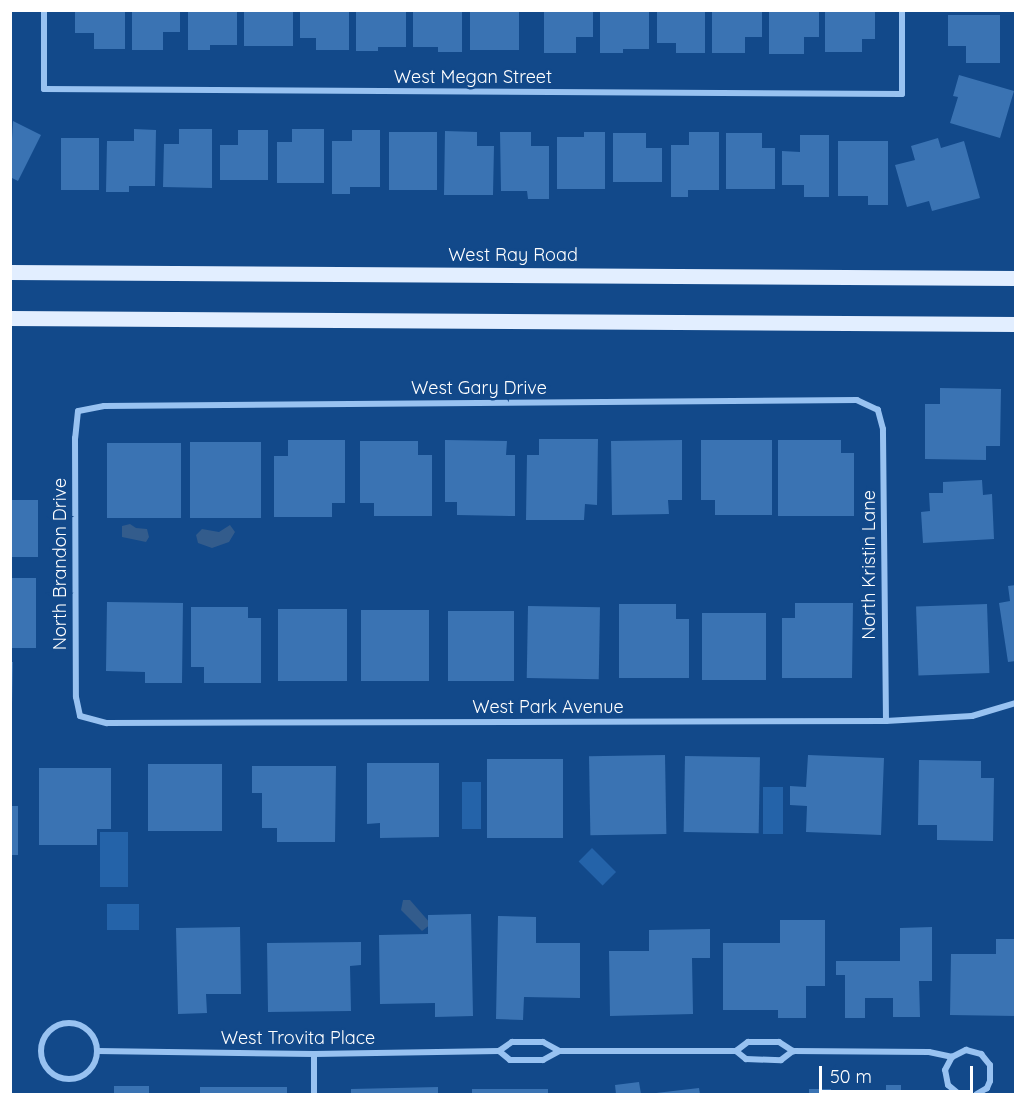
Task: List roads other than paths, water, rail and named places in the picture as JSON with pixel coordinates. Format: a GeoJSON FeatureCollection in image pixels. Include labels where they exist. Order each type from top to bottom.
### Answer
{"type":"FeatureCollection","features":[{"type":"Feature","properties":{"kind":"main road","name":"West Ray Road"},"geometry":{"type":"LineString","coordinates":[[10,272],[1016,278]]}},
{"type":"Feature","properties":{"kind":"main road"},"geometry":{"type":"LineString","coordinates":[[10,318],[1016,324]]}},
{"type":"Feature","properties":{"kind":"street","name":"West Megan Street"},"geometry":{"type":"LineString","coordinates":[[44,10],[44,89],[902,94],[902,10]]}},
{"type":"Feature","properties":{"kind":"street","name":"West Gary Drive"},"geometry":{"type":"LineString","coordinates":[[78,411],[104,406],[857,400],[878,410]]}},
{"type":"Feature","properties":{"kind":"street","name":"North Kristin Lane"},"geometry":{"type":"LineString","coordinates":[[878,410],[883,429],[886,721]]}},
{"type":"Feature","properties":{"kind":"street","name":"North Brandon Drive"},"geometry":{"type":"LineString","coordinates":[[78,411],[75,438],[76,697],[80,716]]}},
{"type":"Feature","properties":{"kind":"street","name":"West Park Avenue"},"geometry":{"type":"LineString","coordinates":[[80,716],[107,723],[886,721],[972,716],[1016,703]]}},
{"type":"Feature","properties":{"kind":"street"},"geometry":{"type":"LineString","coordinates":[[61,1023],[70,1023],[78,1024],[92,1035],[97,1051],[95,1060],[84,1074],[67,1078],[58,1077],[45,1065],[40,1049],[47,1033],[61,1023]]}},
{"type":"Feature","properties":{"kind":"street","name":"West Trovita Place"},"geometry":{"type":"LineString","coordinates":[[97,1051],[314,1054],[499,1051],[512,1042],[543,1042],[559,1051],[736,1051],[748,1042],[779,1041],[793,1051],[929,1052],[952,1057],[958,1052],[974,1051],[986,1059],[992,1073],[987,1088],[977,1095]]}},
{"type":"Feature","properties":{"kind":"street","name":"West Trovita Place"},"geometry":{"type":"LineString","coordinates":[[499,1051],[510,1060],[543,1060],[559,1051]]}},
{"type":"Feature","properties":{"kind":"street","name":"West Trovita Place"},"geometry":{"type":"LineString","coordinates":[[736,1051],[746,1059],[781,1060],[793,1051]]}},
{"type":"Feature","properties":{"kind":"street"},"geometry":{"type":"LineString","coordinates":[[314,1054],[314,1095]]}},
{"type":"Feature","properties":{"kind":"street"},"geometry":{"type":"LineString","coordinates":[[952,1057],[948,1063],[945,1078],[959,1095]]}}]}
